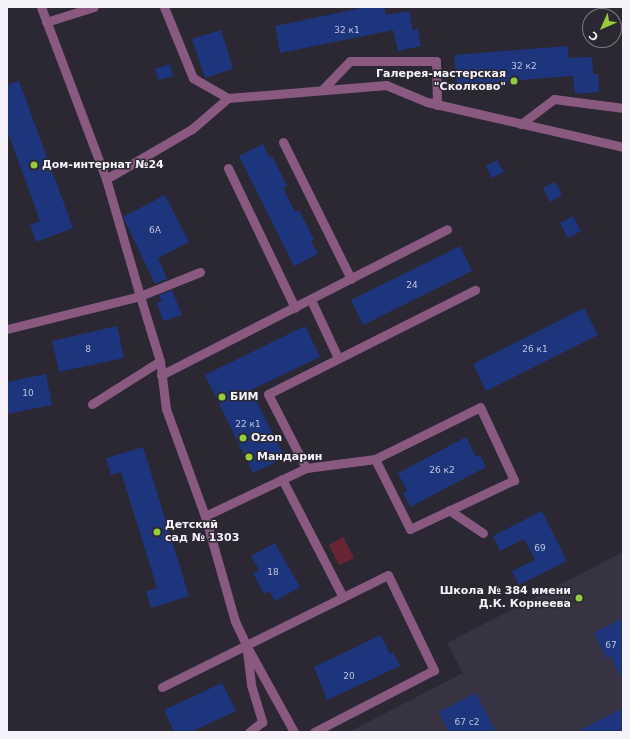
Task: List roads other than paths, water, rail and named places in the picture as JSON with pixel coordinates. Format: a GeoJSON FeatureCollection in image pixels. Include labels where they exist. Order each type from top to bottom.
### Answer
{"type":"FeatureCollection","features":[{"type":"Feature","properties":{"kind":"lane"},"geometry":{"type":"LineString","coordinates":[[41,7],[106,179],[160,361],[166,409],[205,516],[235,621],[246,645],[294,732]]}},
{"type":"Feature","properties":{"kind":"lane"},"geometry":{"type":"LineString","coordinates":[[46,22],[94,7]]}},
{"type":"Feature","properties":{"kind":"lane"},"geometry":{"type":"LineString","coordinates":[[164,7],[193,78],[228,98],[386,85],[437,105],[623,147]]}},
{"type":"Feature","properties":{"kind":"lane"},"geometry":{"type":"LineString","coordinates":[[322,90],[350,61],[436,61],[437,105]]}},
{"type":"Feature","properties":{"kind":"lane"},"geometry":{"type":"LineString","coordinates":[[106,179],[192,129],[228,98]]}},
{"type":"Feature","properties":{"kind":"lane"},"geometry":{"type":"LineString","coordinates":[[521,124],[554,100],[623,108]]}},
{"type":"Feature","properties":{"kind":"lane"},"geometry":{"type":"LineString","coordinates":[[283,142],[351,279]]}},
{"type":"Feature","properties":{"kind":"lane"},"geometry":{"type":"LineString","coordinates":[[228,168],[295,308]]}},
{"type":"Feature","properties":{"kind":"lane"},"geometry":{"type":"LineString","coordinates":[[161,375],[311,300],[447,229]]}},
{"type":"Feature","properties":{"kind":"lane"},"geometry":{"type":"LineString","coordinates":[[7,330],[140,296],[200,272]]}},
{"type":"Feature","properties":{"kind":"lane"},"geometry":{"type":"LineString","coordinates":[[306,468],[268,394],[475,290]]}},
{"type":"Feature","properties":{"kind":"lane"},"geometry":{"type":"LineString","coordinates":[[311,300],[338,358]]}},
{"type":"Feature","properties":{"kind":"lane"},"geometry":{"type":"LineString","coordinates":[[92,404],[160,361]]}},
{"type":"Feature","properties":{"kind":"lane"},"geometry":{"type":"LineString","coordinates":[[205,516],[306,468],[375,459],[480,407],[514,480],[410,529],[375,459]]}},
{"type":"Feature","properties":{"kind":"lane"},"geometry":{"type":"LineString","coordinates":[[282,479],[343,597]]}},
{"type":"Feature","properties":{"kind":"lane"},"geometry":{"type":"LineString","coordinates":[[449,510],[483,532]]}},
{"type":"Feature","properties":{"kind":"lane"},"geometry":{"type":"LineString","coordinates":[[162,687],[388,575],[434,670],[314,732]]}},
{"type":"Feature","properties":{"kind":"lane"},"geometry":{"type":"LineString","coordinates":[[246,645],[251,685],[262,722],[249,732]]}},
{"type":"Feature","properties":{"kind":"place","name":"Галерея-мастерская \"Сколково\""},"geometry":{"type":"Point","coordinates":[514,81]}},
{"type":"Feature","properties":{"kind":"place","name":"Дом-интернат №24"},"geometry":{"type":"Point","coordinates":[34,165]}},
{"type":"Feature","properties":{"kind":"place","name":"БИМ"},"geometry":{"type":"Point","coordinates":[222,397]}},
{"type":"Feature","properties":{"kind":"place","name":"Ozon"},"geometry":{"type":"Point","coordinates":[243,438]}},
{"type":"Feature","properties":{"kind":"place","name":"Мандарин"},"geometry":{"type":"Point","coordinates":[249,457]}},
{"type":"Feature","properties":{"kind":"place","name":"Детский сад № 1303"},"geometry":{"type":"Point","coordinates":[157,532]}},
{"type":"Feature","properties":{"kind":"place","name":"Школа № 384 имени Д.К. Корнеева"},"geometry":{"type":"Point","coordinates":[579,598]}}]}
